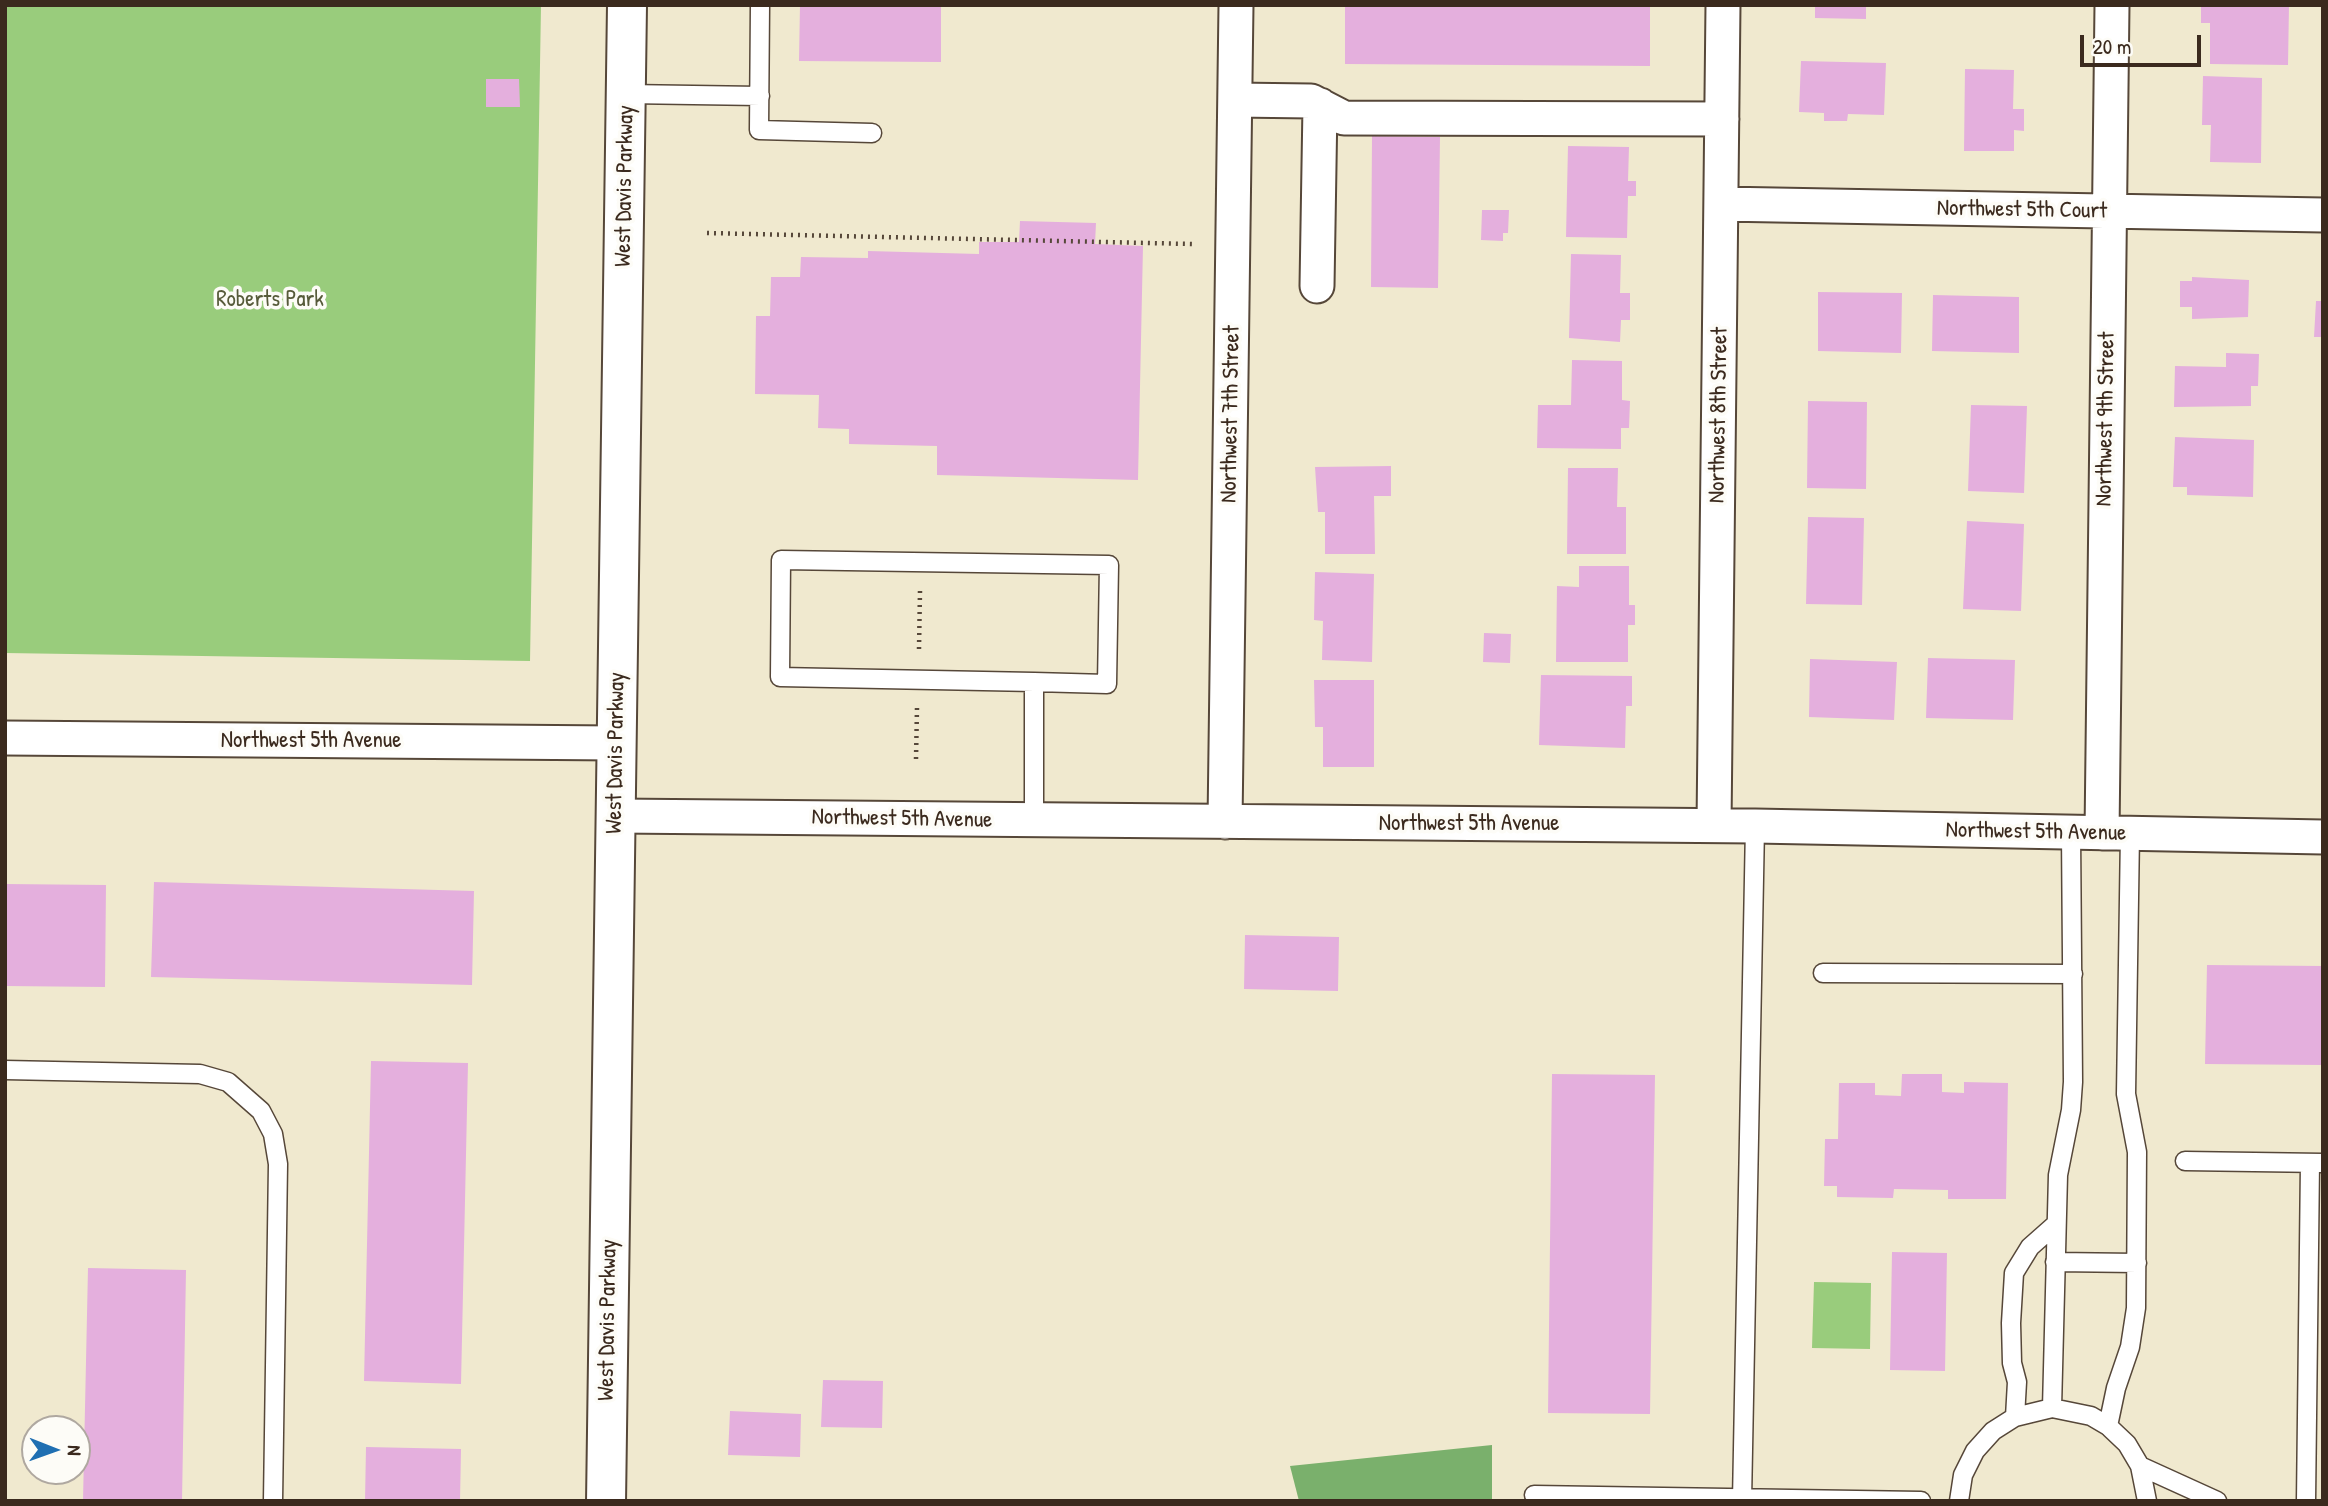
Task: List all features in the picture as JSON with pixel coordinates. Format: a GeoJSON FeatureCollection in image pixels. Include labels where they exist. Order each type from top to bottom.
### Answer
{"type":"FeatureCollection","features":[{"type":"Feature","properties":{"kind":"street","name":"West Davis Parkway"},"geometry":{"type":"LineString","coordinates":[[606,1501],[627,5]]}},
{"type":"Feature","properties":{"kind":"street","name":"Northwest 7th Street"},"geometry":{"type":"LineString","coordinates":[[1225,822],[1236,5]]}},
{"type":"Feature","properties":{"kind":"street","name":"Northwest 8th Street"},"geometry":{"type":"LineString","coordinates":[[1714,825],[1723,5]]}},
{"type":"Feature","properties":{"kind":"street","name":"Northwest 9th Street"},"geometry":{"type":"LineString","coordinates":[[2101,833],[2112,5]]}},
{"type":"Feature","properties":{"kind":"street"},"geometry":{"type":"LineString","coordinates":[[1235,100],[1311,100],[1344,118],[1721,119]]}},
{"type":"Feature","properties":{"kind":"street"},"geometry":{"type":"LineString","coordinates":[[1317,286],[1320,105]]}},
{"type":"Feature","properties":{"kind":"street","name":"Northwest 5th Court"},"geometry":{"type":"LineString","coordinates":[[1721,204],[2323,215]]}},
{"type":"Feature","properties":{"kind":"street","name":"Northwest 5th Avenue"},"geometry":{"type":"LineString","coordinates":[[5,738],[616,743]]}},
{"type":"Feature","properties":{"kind":"street","name":"Northwest 5th Avenue"},"geometry":{"type":"LineString","coordinates":[[616,816],[1755,825],[2323,837]]}},
{"type":"Feature","properties":{"kind":"lane"},"geometry":{"type":"LineString","coordinates":[[760,5],[759,130],[872,133]]}},
{"type":"Feature","properties":{"kind":"lane"},"geometry":{"type":"LineString","coordinates":[[626,94],[760,96]]}},
{"type":"Feature","properties":{"kind":"lane"},"geometry":{"type":"LineString","coordinates":[[781,560],[1109,565],[1107,684],[1034,682],[780,677],[781,560]]}},
{"type":"Feature","properties":{"kind":"lane"},"geometry":{"type":"LineString","coordinates":[[1034,682],[1034,821]]}},
{"type":"Feature","properties":{"kind":"lane"},"geometry":{"type":"LineString","coordinates":[[1742,1499],[1755,825]]}},
{"type":"Feature","properties":{"kind":"lane"},"geometry":{"type":"LineString","coordinates":[[2052,1408],[2059,1161],[2072,1097],[2073,974],[2101,833]]}},
{"type":"Feature","properties":{"kind":"lane"},"geometry":{"type":"LineString","coordinates":[[2101,833],[2126,1094],[2137,1152],[2135,1324],[2108,1426]]}},
{"type":"Feature","properties":{"kind":"lane"},"geometry":{"type":"LineString","coordinates":[[1823,973],[2073,974]]}},
{"type":"Feature","properties":{"kind":"lane"},"geometry":{"type":"LineString","coordinates":[[5,1070],[200,1073],[228,1082],[261,1111],[273,1134],[278,1164],[273,1501]]}},
{"type":"Feature","properties":{"kind":"lane"},"geometry":{"type":"LineString","coordinates":[[2185,1161],[2316,1163],[2306,1501]]}},
{"type":"Feature","properties":{"kind":"lane"},"geometry":{"type":"LineString","coordinates":[[2015,1417],[2017,1382],[2012,1363],[2011,1322],[2014,1273],[2030,1247],[2056,1224]]}},
{"type":"Feature","properties":{"kind":"lane"},"geometry":{"type":"LineString","coordinates":[[2056,1262],[2137,1263]]}},
{"type":"Feature","properties":{"kind":"lane"},"geometry":{"type":"LineString","coordinates":[[1959,1501],[1964,1475],[1975,1451],[1993,1431],[2015,1417],[2052,1408],[2091,1416],[2108,1426],[2127,1444],[2140,1466],[2147,1501]]}},
{"type":"Feature","properties":{"kind":"lane"},"geometry":{"type":"LineString","coordinates":[[2140,1466],[2217,1501]]}},
{"type":"Feature","properties":{"kind":"lane"},"geometry":{"type":"LineString","coordinates":[[1534,1495],[1921,1501]]}},
{"type":"Feature","properties":{"kind":"path"},"geometry":{"type":"LineString","coordinates":[[707,233],[1192,244]]}},
{"type":"Feature","properties":{"kind":"path"},"geometry":{"type":"LineString","coordinates":[[919,649],[921,580]]}},
{"type":"Feature","properties":{"kind":"path"},"geometry":{"type":"LineString","coordinates":[[916,759],[917,700]]}},
{"type":"Feature","properties":{"kind":"green space","name":"Roberts Park"},"geometry":{"type":"Polygon","coordinates":[[[5,5],[541,5],[530,661],[5,653],[5,5]]]}},
{"type":"Feature","properties":{"kind":"green space"},"geometry":{"type":"Polygon","coordinates":[[[1814,1282],[1871,1283],[1870,1349],[1812,1348],[1814,1282]]]}},
{"type":"Feature","properties":{"kind":"green space"},"geometry":{"type":"Polygon","coordinates":[[[1492,1445],[1492,1501],[1299,1501],[1290,1466],[1492,1445]]]}},
{"type":"Feature","properties":{"kind":"building"},"geometry":{"type":"Polygon","coordinates":[[[800,5],[941,5],[941,62],[799,61],[800,5]]]}},
{"type":"Feature","properties":{"kind":"building"},"geometry":{"type":"Polygon","coordinates":[[[1345,5],[1650,5],[1650,66],[1345,64],[1345,5]]]}},
{"type":"Feature","properties":{"kind":"building"},"geometry":{"type":"Polygon","coordinates":[[[1815,5],[1866,5],[1866,19],[1815,18],[1815,5]]]}},
{"type":"Feature","properties":{"kind":"building"},"geometry":{"type":"Polygon","coordinates":[[[2201,5],[2289,5],[2288,65],[2210,64],[2210,23],[2201,23],[2201,5]]]}},
{"type":"Feature","properties":{"kind":"building"},"geometry":{"type":"Polygon","coordinates":[[[1801,61],[1886,63],[1884,115],[1848,114],[1847,121],[1824,121],[1824,113],[1799,112],[1801,61]]]}},
{"type":"Feature","properties":{"kind":"building"},"geometry":{"type":"Polygon","coordinates":[[[1965,69],[2014,70],[2013,109],[2024,109],[2024,131],[2014,130],[2014,151],[1964,151],[1965,69]]]}},
{"type":"Feature","properties":{"kind":"building"},"geometry":{"type":"Polygon","coordinates":[[[2203,76],[2262,78],[2261,163],[2210,162],[2211,125],[2202,125],[2203,76]]]}},
{"type":"Feature","properties":{"kind":"building"},"geometry":{"type":"Polygon","coordinates":[[[486,79],[519,79],[520,107],[486,107],[486,79]]]}},
{"type":"Feature","properties":{"kind":"building"},"geometry":{"type":"Polygon","coordinates":[[[1372,136],[1440,137],[1438,288],[1371,287],[1372,136]]]}},
{"type":"Feature","properties":{"kind":"building"},"geometry":{"type":"Polygon","coordinates":[[[1568,146],[1629,147],[1628,181],[1636,181],[1636,196],[1628,196],[1627,238],[1566,237],[1568,146]]]}},
{"type":"Feature","properties":{"kind":"building"},"geometry":{"type":"Polygon","coordinates":[[[1482,210],[1509,210],[1508,233],[1503,233],[1503,241],[1481,240],[1482,210]]]}},
{"type":"Feature","properties":{"kind":"building"},"geometry":{"type":"Polygon","coordinates":[[[1020,221],[1096,223],[1095,244],[1143,246],[1138,480],[937,475],[937,446],[849,444],[849,429],[818,428],[819,395],[755,394],[756,316],[770,316],[771,277],[800,277],[801,257],[868,258],[868,251],[979,254],[979,242],[1019,242],[1020,221]]]}},
{"type":"Feature","properties":{"kind":"building"},"geometry":{"type":"Polygon","coordinates":[[[1571,254],[1621,255],[1620,293],[1630,293],[1630,320],[1621,320],[1620,342],[1569,338],[1571,254]]]}},
{"type":"Feature","properties":{"kind":"building"},"geometry":{"type":"Polygon","coordinates":[[[2192,277],[2249,280],[2248,317],[2192,319],[2192,307],[2180,307],[2180,281],[2192,281],[2192,277]]]}},
{"type":"Feature","properties":{"kind":"building"},"geometry":{"type":"Polygon","coordinates":[[[1818,292],[1902,293],[1901,353],[1818,351],[1818,292]]]}},
{"type":"Feature","properties":{"kind":"building"},"geometry":{"type":"Polygon","coordinates":[[[1933,295],[2019,297],[2019,353],[1932,351],[1933,295]]]}},
{"type":"Feature","properties":{"kind":"building"},"geometry":{"type":"Polygon","coordinates":[[[2316,301],[2323,301],[2323,337],[2314,337],[2316,301]]]}},
{"type":"Feature","properties":{"kind":"building"},"geometry":{"type":"Polygon","coordinates":[[[2226,353],[2259,354],[2258,386],[2251,386],[2251,406],[2174,407],[2175,366],[2226,367],[2226,353]]]}},
{"type":"Feature","properties":{"kind":"building"},"geometry":{"type":"Polygon","coordinates":[[[1572,360],[1622,361],[1622,400],[1630,401],[1629,428],[1621,428],[1621,449],[1537,448],[1538,405],[1571,405],[1572,360]]]}},
{"type":"Feature","properties":{"kind":"building"},"geometry":{"type":"Polygon","coordinates":[[[1808,401],[1867,402],[1866,489],[1807,488],[1808,401]]]}},
{"type":"Feature","properties":{"kind":"building"},"geometry":{"type":"Polygon","coordinates":[[[1971,405],[2027,406],[2024,493],[1968,491],[1971,405]]]}},
{"type":"Feature","properties":{"kind":"building"},"geometry":{"type":"Polygon","coordinates":[[[2175,437],[2254,440],[2253,497],[2187,495],[2187,487],[2173,487],[2175,437]]]}},
{"type":"Feature","properties":{"kind":"building"},"geometry":{"type":"Polygon","coordinates":[[[1391,466],[1391,496],[1374,496],[1375,554],[1325,554],[1325,512],[1318,512],[1315,467],[1391,466]]]}},
{"type":"Feature","properties":{"kind":"building"},"geometry":{"type":"Polygon","coordinates":[[[1568,468],[1618,468],[1617,507],[1626,507],[1626,554],[1567,554],[1568,468]]]}},
{"type":"Feature","properties":{"kind":"building"},"geometry":{"type":"Polygon","coordinates":[[[1808,517],[1864,518],[1862,605],[1806,604],[1808,517]]]}},
{"type":"Feature","properties":{"kind":"building"},"geometry":{"type":"Polygon","coordinates":[[[1967,521],[2024,524],[2021,611],[1963,609],[1967,521]]]}},
{"type":"Feature","properties":{"kind":"building"},"geometry":{"type":"Polygon","coordinates":[[[1579,566],[1629,566],[1629,605],[1635,605],[1635,625],[1628,625],[1628,662],[1556,662],[1557,586],[1579,587],[1579,566]]]}},
{"type":"Feature","properties":{"kind":"building"},"geometry":{"type":"Polygon","coordinates":[[[1315,572],[1374,574],[1372,662],[1322,660],[1323,621],[1314,620],[1315,572]]]}},
{"type":"Feature","properties":{"kind":"building"},"geometry":{"type":"Polygon","coordinates":[[[1484,633],[1511,634],[1510,663],[1483,662],[1484,633]]]}},
{"type":"Feature","properties":{"kind":"building"},"geometry":{"type":"Polygon","coordinates":[[[1928,658],[2015,660],[2013,720],[1926,718],[1928,658]]]}},
{"type":"Feature","properties":{"kind":"building"},"geometry":{"type":"Polygon","coordinates":[[[1810,659],[1897,662],[1894,720],[1809,717],[1810,659]]]}},
{"type":"Feature","properties":{"kind":"building"},"geometry":{"type":"Polygon","coordinates":[[[1541,675],[1632,676],[1632,706],[1626,706],[1625,748],[1539,745],[1541,675]]]}},
{"type":"Feature","properties":{"kind":"building"},"geometry":{"type":"Polygon","coordinates":[[[1314,680],[1374,680],[1374,767],[1323,767],[1323,727],[1315,727],[1314,680]]]}},
{"type":"Feature","properties":{"kind":"building"},"geometry":{"type":"Polygon","coordinates":[[[154,882],[474,891],[472,985],[151,977],[154,882]]]}},
{"type":"Feature","properties":{"kind":"building"},"geometry":{"type":"Polygon","coordinates":[[[5,884],[106,885],[105,987],[5,986],[5,884]]]}},
{"type":"Feature","properties":{"kind":"building"},"geometry":{"type":"Polygon","coordinates":[[[1245,935],[1339,937],[1338,991],[1244,989],[1245,935]]]}},
{"type":"Feature","properties":{"kind":"building"},"geometry":{"type":"Polygon","coordinates":[[[2207,965],[2323,966],[2323,1065],[2205,1064],[2207,965]]]}},
{"type":"Feature","properties":{"kind":"building"},"geometry":{"type":"Polygon","coordinates":[[[371,1061],[468,1063],[461,1384],[364,1381],[371,1061]]]}},
{"type":"Feature","properties":{"kind":"building"},"geometry":{"type":"Polygon","coordinates":[[[1552,1074],[1655,1075],[1650,1414],[1548,1413],[1552,1074]]]}},
{"type":"Feature","properties":{"kind":"building"},"geometry":{"type":"Polygon","coordinates":[[[1902,1074],[1942,1074],[1942,1092],[1964,1093],[1964,1082],[2008,1083],[2006,1199],[1948,1199],[1948,1190],[1894,1189],[1893,1198],[1837,1197],[1837,1186],[1824,1186],[1825,1139],[1838,1139],[1839,1083],[1875,1083],[1875,1095],[1901,1096],[1902,1074]]]}},
{"type":"Feature","properties":{"kind":"building"},"geometry":{"type":"Polygon","coordinates":[[[1892,1252],[1947,1253],[1945,1371],[1890,1370],[1892,1252]]]}},
{"type":"Feature","properties":{"kind":"building"},"geometry":{"type":"Polygon","coordinates":[[[88,1268],[186,1270],[182,1501],[83,1501],[83,1485],[91,1485],[91,1415],[85,1415],[88,1268]]]}},
{"type":"Feature","properties":{"kind":"building"},"geometry":{"type":"Polygon","coordinates":[[[823,1380],[883,1381],[882,1428],[821,1427],[823,1380]]]}},
{"type":"Feature","properties":{"kind":"building"},"geometry":{"type":"Polygon","coordinates":[[[730,1411],[801,1414],[800,1457],[728,1455],[730,1411]]]}},
{"type":"Feature","properties":{"kind":"building"},"geometry":{"type":"Polygon","coordinates":[[[366,1447],[461,1449],[460,1501],[365,1501],[366,1447]]]}}]}
